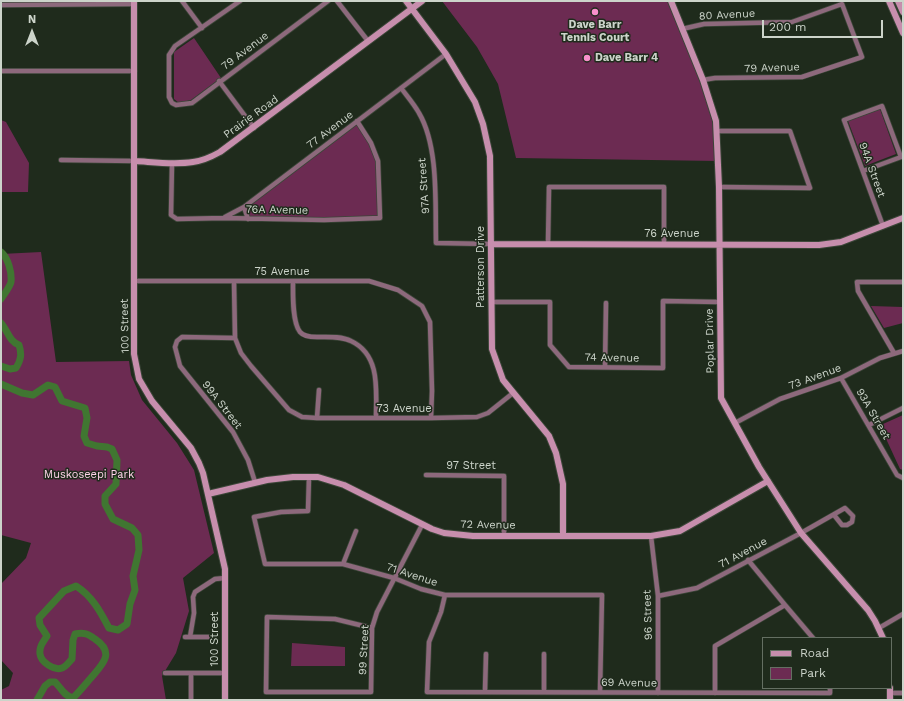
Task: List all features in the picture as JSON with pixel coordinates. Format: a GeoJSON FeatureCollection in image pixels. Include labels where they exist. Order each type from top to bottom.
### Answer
{"type":"FeatureCollection","features":[{"type":"Feature","properties":{"kind":"street"},"geometry":{"type":"LineString","coordinates":[[182,1],[202,28],[240,1]]}},
{"type":"Feature","properties":{"kind":"street","name":"79 Avenue"},"geometry":{"type":"LineString","coordinates":[[202,28],[175,46],[169,55],[169,96],[171,101],[176,105],[192,103],[328,1]]}},
{"type":"Feature","properties":{"kind":"street"},"geometry":{"type":"LineString","coordinates":[[337,1],[368,41]]}},
{"type":"Feature","properties":{"kind":"street","name":"Patterson Drive"},"geometry":{"type":"LineString","coordinates":[[406,1],[446,54],[475,102],[483,124],[490,156],[492,349],[503,380],[549,436],[556,453],[563,484],[563,536]]}},
{"type":"Feature","properties":{"kind":"street","name":"Prairie Road"},"geometry":{"type":"LineString","coordinates":[[60,160],[135,160],[172,163],[193,162],[206,159],[220,152],[254,128],[422,1]]}},
{"type":"Feature","properties":{"kind":"street","name":"Poplar Drive"},"geometry":{"type":"LineString","coordinates":[[672,1],[703,80],[716,121],[719,187],[721,398],[759,467],[801,533],[868,610],[883,637]]}},
{"type":"Feature","properties":{"kind":"street"},"geometry":{"type":"LineString","coordinates":[[889,1],[903,33]]}},
{"type":"Feature","properties":{"kind":"street"},"geometry":{"type":"LineString","coordinates":[[898,1],[903,12]]}},
{"type":"Feature","properties":{"kind":"street"},"geometry":{"type":"LineString","coordinates":[[1,5],[16,3],[134,3]]}},
{"type":"Feature","properties":{"kind":"street","name":"100 Street"},"geometry":{"type":"LineString","coordinates":[[134,3],[134,354],[139,379],[152,401],[185,440],[195,456],[208,494],[223,561],[225,578],[225,700]]}},
{"type":"Feature","properties":{"kind":"street","name":"80 Avenue"},"geometry":{"type":"LineString","coordinates":[[682,29],[704,24],[792,22],[842,4],[862,57]]}},
{"type":"Feature","properties":{"kind":"street","name":"77 Avenue"},"geometry":{"type":"LineString","coordinates":[[224,218],[244,207],[446,54]]}},
{"type":"Feature","properties":{"kind":"street","name":"79 Avenue"},"geometry":{"type":"LineString","coordinates":[[703,80],[715,78],[802,76],[862,57]]}},
{"type":"Feature","properties":{"kind":"street"},"geometry":{"type":"LineString","coordinates":[[1,71],[135,71]]}},
{"type":"Feature","properties":{"kind":"street"},"geometry":{"type":"LineString","coordinates":[[220,81],[254,128]]}},
{"type":"Feature","properties":{"kind":"street","name":"97A Street"},"geometry":{"type":"LineString","coordinates":[[401,88],[419,114],[429,139],[435,174],[436,243]]}},
{"type":"Feature","properties":{"kind":"street","name":"94A Street"},"geometry":{"type":"LineString","coordinates":[[863,171],[901,157],[882,106],[844,120],[883,226]]}},
{"type":"Feature","properties":{"kind":"street","name":"76A Avenue"},"geometry":{"type":"LineString","coordinates":[[172,163],[171,215],[177,219],[224,218],[324,220],[380,218],[378,161],[371,143],[357,121]]}},
{"type":"Feature","properties":{"kind":"street"},"geometry":{"type":"LineString","coordinates":[[717,131],[790,131],[810,188],[719,187]]}},
{"type":"Feature","properties":{"kind":"street"},"geometry":{"type":"LineString","coordinates":[[548,244],[549,187],[664,187],[664,244]]}},
{"type":"Feature","properties":{"kind":"street"},"geometry":{"type":"LineString","coordinates":[[244,207],[248,219]]}},
{"type":"Feature","properties":{"kind":"street","name":"76 Avenue"},"geometry":{"type":"LineString","coordinates":[[436,243],[819,245],[841,242],[903,218]]}},
{"type":"Feature","properties":{"kind":"street"},"geometry":{"type":"LineString","coordinates":[[234,280],[235,338]]}},
{"type":"Feature","properties":{"kind":"street","name":"75 Avenue"},"geometry":{"type":"LineString","coordinates":[[134,281],[369,281],[398,290],[422,306],[430,322],[432,391],[431,418]]}},
{"type":"Feature","properties":{"kind":"street"},"geometry":{"type":"LineString","coordinates":[[293,281],[294,315],[300,332],[307,336],[337,338],[351,341],[366,352],[371,360],[375,379],[376,418]]}},
{"type":"Feature","properties":{"kind":"street"},"geometry":{"type":"LineString","coordinates":[[894,353],[858,291],[857,282],[903,282]]}},
{"type":"Feature","properties":{"kind":"street","name":"74 Avenue"},"geometry":{"type":"LineString","coordinates":[[491,302],[550,302],[550,345],[569,367],[663,368],[663,301],[719,302]]}},
{"type":"Feature","properties":{"kind":"street"},"geometry":{"type":"LineString","coordinates":[[606,302],[606,367]]}},
{"type":"Feature","properties":{"kind":"street","name":"99A Street"},"geometry":{"type":"LineString","coordinates":[[235,338],[182,337],[177,340],[175,347],[180,366],[233,432],[248,460],[255,482]]}},
{"type":"Feature","properties":{"kind":"street","name":"73 Avenue"},"geometry":{"type":"LineString","coordinates":[[235,338],[241,353],[251,366],[289,410],[302,417],[477,417],[488,413],[513,393]]}},
{"type":"Feature","properties":{"kind":"street","name":"73 Avenue"},"geometry":{"type":"LineString","coordinates":[[736,423],[780,399],[841,378],[880,358],[903,351]]}},
{"type":"Feature","properties":{"kind":"street","name":"93A Street"},"geometry":{"type":"LineString","coordinates":[[841,378],[897,475],[903,478]]}},
{"type":"Feature","properties":{"kind":"street"},"geometry":{"type":"LineString","coordinates":[[317,418],[319,390]]}},
{"type":"Feature","properties":{"kind":"street"},"geometry":{"type":"LineString","coordinates":[[869,425],[903,408]]}},
{"type":"Feature","properties":{"kind":"street","name":"97 Street"},"geometry":{"type":"LineString","coordinates":[[426,475],[504,476],[504,536]]}},
{"type":"Feature","properties":{"kind":"street","name":"71 Avenue"},"geometry":{"type":"LineString","coordinates":[[309,477],[308,511],[281,512],[254,518],[265,564],[343,564],[394,578],[421,589],[445,595],[602,595],[600,692]]}},
{"type":"Feature","properties":{"kind":"street","name":"72 Avenue"},"geometry":{"type":"LineString","coordinates":[[208,494],[255,482],[278,478],[318,477],[337,482],[422,525],[444,533],[457,535],[504,536],[651,536],[680,531],[768,481]]}},
{"type":"Feature","properties":{"kind":"street","name":"71 Avenue"},"geometry":{"type":"LineString","coordinates":[[658,596],[697,588],[834,516]]}},
{"type":"Feature","properties":{"kind":"street","name":"99 Street"},"geometry":{"type":"LineString","coordinates":[[372,628],[335,619],[267,617],[266,692],[371,692],[372,628],[377,612],[422,525]]}},
{"type":"Feature","properties":{"kind":"street"},"geometry":{"type":"LineString","coordinates":[[343,564],[356,531]]}},
{"type":"Feature","properties":{"kind":"street","name":"96 Street"},"geometry":{"type":"LineString","coordinates":[[651,536],[658,596],[658,693]]}},
{"type":"Feature","properties":{"kind":"street"},"geometry":{"type":"LineString","coordinates":[[748,560],[812,637]]}},
{"type":"Feature","properties":{"kind":"street"},"geometry":{"type":"LineString","coordinates":[[210,637],[188,637],[194,614],[193,597],[195,592],[215,579],[225,578]]}},
{"type":"Feature","properties":{"kind":"street","name":"69 Avenue"},"geometry":{"type":"LineString","coordinates":[[445,595],[441,612],[429,642],[427,692],[485,691],[715,693],[773,690],[830,690]]}},
{"type":"Feature","properties":{"kind":"street"},"geometry":{"type":"LineString","coordinates":[[715,693],[715,646],[785,605]]}},
{"type":"Feature","properties":{"kind":"street"},"geometry":{"type":"LineString","coordinates":[[879,628],[903,614]]}},
{"type":"Feature","properties":{"kind":"street"},"geometry":{"type":"LineString","coordinates":[[485,691],[486,654]]}},
{"type":"Feature","properties":{"kind":"street"},"geometry":{"type":"LineString","coordinates":[[544,654],[544,692]]}},
{"type":"Feature","properties":{"kind":"street"},"geometry":{"type":"LineString","coordinates":[[165,673],[225,673]]}},
{"type":"Feature","properties":{"kind":"street"},"geometry":{"type":"LineString","coordinates":[[191,673],[191,700]]}},
{"type":"Feature","properties":{"kind":"street"},"geometry":{"type":"LineString","coordinates":[[890,700],[890,690],[903,693]]}},
{"type":"Feature","properties":{"kind":"green space"},"geometry":{"type":"Polygon","coordinates":[[[442,1],[674,1],[716,121],[718,161],[516,158],[498,84],[477,47],[442,1]]]}},
{"type":"Feature","properties":{"kind":"green space"},"geometry":{"type":"Polygon","coordinates":[[[194,38],[221,78],[191,100],[179,103],[174,99],[174,52],[194,38]]]}},
{"type":"Feature","properties":{"kind":"green space"},"geometry":{"type":"Polygon","coordinates":[[[880,109],[896,154],[865,166],[848,121],[880,109]]]}},
{"type":"Feature","properties":{"kind":"green space"},"geometry":{"type":"Polygon","coordinates":[[[1,120],[6,122],[29,163],[28,192],[1,192],[1,120]]]}},
{"type":"Feature","properties":{"kind":"green space"},"geometry":{"type":"Polygon","coordinates":[[[357,121],[378,161],[380,218],[248,219],[244,207],[357,121]]]}},
{"type":"Feature","properties":{"kind":"green space","name":"Muskoseepi Park"},"geometry":{"type":"Polygon","coordinates":[[[41,252],[56,362],[129,361],[131,375],[142,400],[177,443],[194,470],[214,553],[183,578],[189,611],[176,653],[162,676],[166,700],[1,700],[1,690],[9,686],[13,673],[1,660],[1,584],[26,558],[31,543],[1,535],[1,254],[41,252]]]}},
{"type":"Feature","properties":{"kind":"green space"},"geometry":{"type":"Polygon","coordinates":[[[871,306],[903,307],[903,323],[884,328],[871,306]]]}},
{"type":"Feature","properties":{"kind":"green space"},"geometry":{"type":"Polygon","coordinates":[[[903,415],[903,470],[900,469],[882,430],[883,424],[903,415]]]}},
{"type":"Feature","properties":{"kind":"green space"},"geometry":{"type":"Polygon","coordinates":[[[292,643],[345,647],[345,666],[291,666],[292,643]]]}},
{"type":"Feature","properties":{"kind":"waterway"},"geometry":{"type":"LineString","coordinates":[[1,252],[8,261],[11,278],[11,282],[1,299]]}},
{"type":"Feature","properties":{"kind":"waterway"},"geometry":{"type":"LineString","coordinates":[[1,323],[13,341],[19,345],[21,354],[16,368],[10,369],[1,366]]}},
{"type":"Feature","properties":{"kind":"waterway"},"geometry":{"type":"LineString","coordinates":[[1,384],[22,393],[33,395],[48,385],[55,387],[62,401],[85,408],[87,418],[84,436],[87,443],[112,449],[117,460],[116,484],[105,496],[105,504],[113,519],[132,528],[138,535],[139,550],[133,576],[135,590],[130,604],[127,624],[118,630],[109,628],[91,599],[76,586],[64,591],[39,618],[40,625],[47,636],[41,647],[40,654],[45,663],[48,665],[59,669],[66,666],[72,659],[73,640],[75,634],[78,633],[83,633],[92,637],[101,644],[105,649],[106,654],[105,659],[99,669],[73,698],[65,694],[55,682],[50,682],[45,686],[37,700]]}},
{"type":"Feature","properties":{"kind":"place","name":"Dave Barr Tennis Court"},"geometry":{"type":"Point","coordinates":[595,12]}},
{"type":"Feature","properties":{"kind":"place","name":"Dave Barr 4"},"geometry":{"type":"Point","coordinates":[587,58]}}]}
